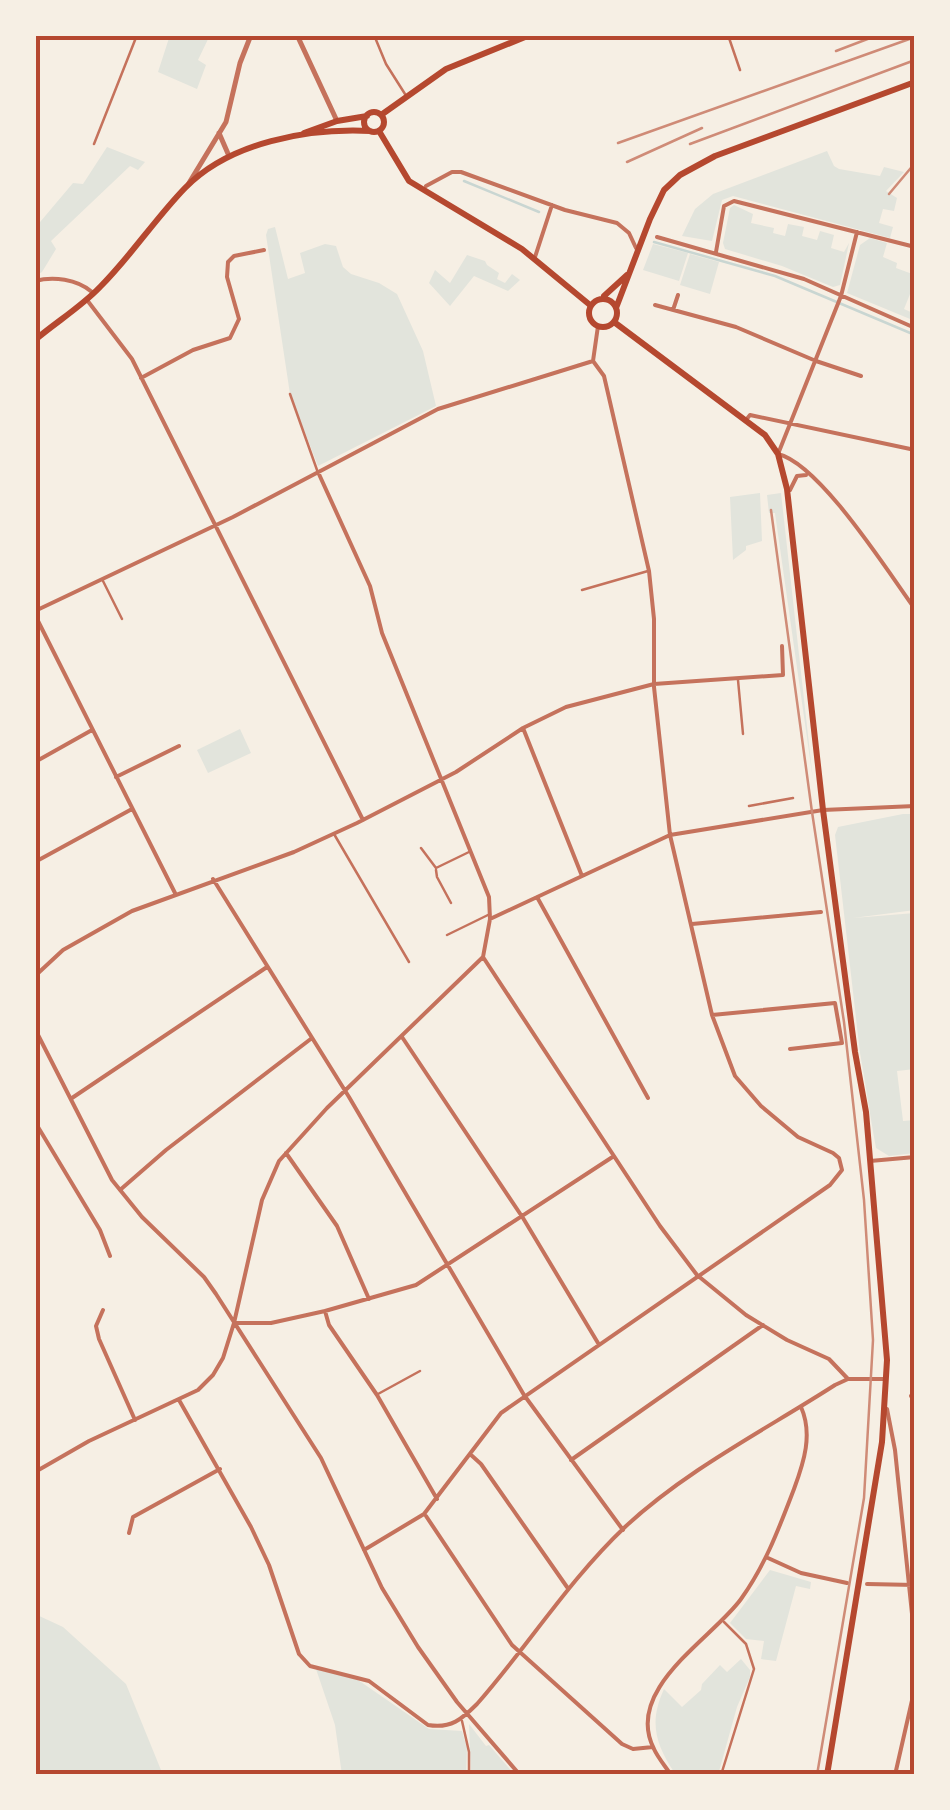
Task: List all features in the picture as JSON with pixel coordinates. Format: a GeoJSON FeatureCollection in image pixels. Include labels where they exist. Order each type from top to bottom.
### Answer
{"type":"FeatureCollection","features":[{"type":"Feature","properties":{"kind":"main road"},"geometry":{"type":"LineString","coordinates":[[381,116],[446,69],[530,35]]}},
{"type":"Feature","properties":{"kind":"main road"},"geometry":{"type":"LineString","coordinates":[[614,322],[628,274],[664,190],[691,168],[915,82]]}},
{"type":"Feature","properties":{"kind":"main road"},"geometry":{"type":"LineString","coordinates":[[35,340],[90,296],[186,188],[219,161],[337,121],[374,112],[381,116],[384,125],[375,131],[344,130],[298,136]]}},
{"type":"Feature","properties":{"kind":"main road"},"geometry":{"type":"LineString","coordinates":[[367,116],[365,125],[375,131],[409,181],[534,258],[590,305]]}},
{"type":"Feature","properties":{"kind":"main road"},"geometry":{"type":"LineString","coordinates":[[337,121],[344,130]]}},
{"type":"Feature","properties":{"kind":"main road"},"geometry":{"type":"LineString","coordinates":[[590,305],[628,274]]}},
{"type":"Feature","properties":{"kind":"main road"},"geometry":{"type":"LineString","coordinates":[[600,298],[616,308]]}},
{"type":"Feature","properties":{"kind":"main road"},"geometry":{"type":"LineString","coordinates":[[590,305],[589,318],[598,326],[614,322]]}},
{"type":"Feature","properties":{"kind":"main road"},"geometry":{"type":"LineString","coordinates":[[614,322],[765,435],[778,454],[788,504],[823,810],[866,1112],[887,1379],[886,1406],[827,1775]]}},
{"type":"Feature","properties":{"kind":"street"},"geometry":{"type":"LineString","coordinates":[[94,144],[137,35]]}},
{"type":"Feature","properties":{"kind":"street"},"geometry":{"type":"LineString","coordinates":[[186,188],[226,122],[251,35]]}},
{"type":"Feature","properties":{"kind":"street"},"geometry":{"type":"LineString","coordinates":[[296,35],[337,121]]}},
{"type":"Feature","properties":{"kind":"street"},"geometry":{"type":"LineString","coordinates":[[374,35],[406,95]]}},
{"type":"Feature","properties":{"kind":"street"},"geometry":{"type":"LineString","coordinates":[[728,35],[740,70]]}},
{"type":"Feature","properties":{"kind":"street"},"geometry":{"type":"LineString","coordinates":[[219,134],[229,156]]}},
{"type":"Feature","properties":{"kind":"street"},"geometry":{"type":"LineString","coordinates":[[211,144],[219,161]]}},
{"type":"Feature","properties":{"kind":"street"},"geometry":{"type":"LineString","coordinates":[[426,186],[452,172],[461,172],[616,224],[629,233],[638,253]]}},
{"type":"Feature","properties":{"kind":"street"},"geometry":{"type":"LineString","coordinates":[[716,252],[724,206],[734,201],[915,247]]}},
{"type":"Feature","properties":{"kind":"street"},"geometry":{"type":"LineString","coordinates":[[534,258],[552,205]]}},
{"type":"Feature","properties":{"kind":"street"},"geometry":{"type":"LineString","coordinates":[[857,232],[839,302],[778,454],[790,458],[826,490],[915,609]]}},
{"type":"Feature","properties":{"kind":"street"},"geometry":{"type":"LineString","coordinates":[[657,237],[804,280],[839,302],[915,328]]}},
{"type":"Feature","properties":{"kind":"street"},"geometry":{"type":"LineString","coordinates":[[140,378],[192,350],[230,338],[239,320],[228,262],[234,256],[264,250]]}},
{"type":"Feature","properties":{"kind":"street"},"geometry":{"type":"LineString","coordinates":[[35,281],[50,278],[81,284],[122,342],[364,820]]}},
{"type":"Feature","properties":{"kind":"street"},"geometry":{"type":"LineString","coordinates":[[673,311],[678,295]]}},
{"type":"Feature","properties":{"kind":"street"},"geometry":{"type":"LineString","coordinates":[[654,305],[736,328],[816,362],[861,376]]}},
{"type":"Feature","properties":{"kind":"street"},"geometry":{"type":"LineString","coordinates":[[364,1550],[424,1514],[501,1413],[830,1185],[842,1170],[834,1153],[798,1137],[760,1106],[735,1076],[712,1015],[670,835],[654,684],[649,571],[604,376],[592,361],[598,326]]}},
{"type":"Feature","properties":{"kind":"street"},"geometry":{"type":"LineString","coordinates":[[175,893],[35,613],[216,525],[445,406],[592,361]]}},
{"type":"Feature","properties":{"kind":"street"},"geometry":{"type":"LineString","coordinates":[[35,1472],[88,1441],[198,1390],[214,1375],[224,1358],[234,1323],[262,1200],[279,1161],[483,957],[490,916],[488,897],[382,632],[370,586],[318,472],[290,394]]}},
{"type":"Feature","properties":{"kind":"street"},"geometry":{"type":"LineString","coordinates":[[746,420],[750,416],[915,450]]}},
{"type":"Feature","properties":{"kind":"street"},"geometry":{"type":"LineString","coordinates":[[788,504],[790,486],[797,476],[809,474]]}},
{"type":"Feature","properties":{"kind":"street"},"geometry":{"type":"LineString","coordinates":[[582,590],[649,571]]}},
{"type":"Feature","properties":{"kind":"street"},"geometry":{"type":"LineString","coordinates":[[102,580],[122,619]]}},
{"type":"Feature","properties":{"kind":"street"},"geometry":{"type":"LineString","coordinates":[[35,976],[64,950],[99,928],[175,893],[294,852],[364,820],[566,707],[654,684],[783,676],[782,646]]}},
{"type":"Feature","properties":{"kind":"street"},"geometry":{"type":"LineString","coordinates":[[738,679],[743,734]]}},
{"type":"Feature","properties":{"kind":"street"},"geometry":{"type":"LineString","coordinates":[[523,728],[582,876]]}},
{"type":"Feature","properties":{"kind":"street"},"geometry":{"type":"LineString","coordinates":[[35,762],[92,729]]}},
{"type":"Feature","properties":{"kind":"street"},"geometry":{"type":"LineString","coordinates":[[116,777],[178,746]]}},
{"type":"Feature","properties":{"kind":"street"},"geometry":{"type":"LineString","coordinates":[[750,806],[794,798]]}},
{"type":"Feature","properties":{"kind":"street"},"geometry":{"type":"LineString","coordinates":[[447,934],[536,898],[670,835],[823,810],[915,806]]}},
{"type":"Feature","properties":{"kind":"street"},"geometry":{"type":"LineString","coordinates":[[35,862],[132,809]]}},
{"type":"Feature","properties":{"kind":"street"},"geometry":{"type":"LineString","coordinates":[[333,833],[409,962]]}},
{"type":"Feature","properties":{"kind":"street"},"geometry":{"type":"LineString","coordinates":[[421,848],[436,868],[437,878],[451,903]]}},
{"type":"Feature","properties":{"kind":"street"},"geometry":{"type":"LineString","coordinates":[[436,868],[470,851]]}},
{"type":"Feature","properties":{"kind":"street"},"geometry":{"type":"LineString","coordinates":[[213,879],[345,1091],[524,1396],[622,1530]]}},
{"type":"Feature","properties":{"kind":"street"},"geometry":{"type":"LineString","coordinates":[[536,898],[648,1098]]}},
{"type":"Feature","properties":{"kind":"street"},"geometry":{"type":"LineString","coordinates":[[690,924],[821,912]]}},
{"type":"Feature","properties":{"kind":"street"},"geometry":{"type":"LineString","coordinates":[[483,957],[697,1275],[762,1326],[829,1359],[848,1379]]}},
{"type":"Feature","properties":{"kind":"street"},"geometry":{"type":"LineString","coordinates":[[71,1098],[267,966]]}},
{"type":"Feature","properties":{"kind":"street"},"geometry":{"type":"LineString","coordinates":[[712,1015],[836,1003],[842,1043],[790,1049]]}},
{"type":"Feature","properties":{"kind":"street"},"geometry":{"type":"LineString","coordinates":[[35,1030],[112,1180],[142,1217],[204,1277],[322,1462],[364,1550],[418,1648],[467,1714],[520,1775]]}},
{"type":"Feature","properties":{"kind":"street"},"geometry":{"type":"LineString","coordinates":[[402,1037],[522,1218],[598,1343]]}},
{"type":"Feature","properties":{"kind":"street"},"geometry":{"type":"LineString","coordinates":[[120,1190],[312,1038]]}},
{"type":"Feature","properties":{"kind":"street"},"geometry":{"type":"LineString","coordinates":[[35,1122],[100,1230],[110,1256]]}},
{"type":"Feature","properties":{"kind":"street"},"geometry":{"type":"LineString","coordinates":[[286,1153],[337,1226],[369,1298]]}},
{"type":"Feature","properties":{"kind":"street"},"geometry":{"type":"LineString","coordinates":[[234,1323],[271,1323],[326,1312],[416,1285],[614,1156]]}},
{"type":"Feature","properties":{"kind":"street"},"geometry":{"type":"LineString","coordinates":[[870,1161],[915,1157]]}},
{"type":"Feature","properties":{"kind":"street"},"geometry":{"type":"LineString","coordinates":[[103,1310],[96,1326],[98,1340],[134,1420]]}},
{"type":"Feature","properties":{"kind":"street"},"geometry":{"type":"LineString","coordinates":[[326,1312],[329,1325],[377,1395],[437,1499]]}},
{"type":"Feature","properties":{"kind":"street"},"geometry":{"type":"LineString","coordinates":[[571,1460],[762,1326]]}},
{"type":"Feature","properties":{"kind":"street"},"geometry":{"type":"LineString","coordinates":[[377,1395],[420,1370]]}},
{"type":"Feature","properties":{"kind":"street"},"geometry":{"type":"LineString","coordinates":[[178,1400],[220,1468],[269,1565],[304,1660],[310,1666],[368,1681],[428,1725],[449,1726],[462,1720],[520,1654],[569,1588],[622,1530],[696,1474],[848,1379],[887,1379]]}},
{"type":"Feature","properties":{"kind":"street"},"geometry":{"type":"LineString","coordinates":[[886,1406],[912,1585],[914,1633],[914,1696],[895,1775]]}},
{"type":"Feature","properties":{"kind":"street"},"geometry":{"type":"LineString","coordinates":[[671,1775],[652,1747],[651,1714],[663,1681],[722,1620],[768,1558],[803,1460],[807,1420],[801,1407]]}},
{"type":"Feature","properties":{"kind":"street"},"geometry":{"type":"LineString","coordinates":[[470,1454],[569,1588]]}},
{"type":"Feature","properties":{"kind":"street"},"geometry":{"type":"LineString","coordinates":[[130,1533],[133,1517],[220,1468]]}},
{"type":"Feature","properties":{"kind":"street"},"geometry":{"type":"LineString","coordinates":[[424,1514],[520,1654],[622,1744],[633,1749],[652,1747]]}},
{"type":"Feature","properties":{"kind":"street"},"geometry":{"type":"LineString","coordinates":[[768,1558],[802,1573],[847,1582]]}},
{"type":"Feature","properties":{"kind":"street"},"geometry":{"type":"LineString","coordinates":[[867,1584],[912,1585]]}},
{"type":"Feature","properties":{"kind":"street"},"geometry":{"type":"LineString","coordinates":[[722,1620],[746,1644],[754,1669],[722,1775]]}},
{"type":"Feature","properties":{"kind":"street"},"geometry":{"type":"LineString","coordinates":[[462,1720],[469,1775]]}},
{"type":"Feature","properties":{"kind":"shaded area"},"geometry":{"type":"Polygon","coordinates":[[[170,35],[210,35],[198,60],[206,65],[197,89],[158,72],[170,35]]]}},
{"type":"Feature","properties":{"kind":"shaded area"},"geometry":{"type":"Polygon","coordinates":[[[107,147],[145,162],[138,170],[130,166],[51,241],[56,249],[42,272],[35,276],[35,228],[73,183],[83,184],[107,147]]]}},
{"type":"Feature","properties":{"kind":"shaded area"},"geometry":{"type":"Polygon","coordinates":[[[827,151],[839,169],[880,176],[884,167],[904,172],[886,191],[897,198],[894,211],[883,209],[879,223],[893,227],[890,238],[733,196],[722,200],[712,241],[682,236],[695,209],[713,194],[827,151]]]}},
{"type":"Feature","properties":{"kind":"shaded area"},"geometry":{"type":"Polygon","coordinates":[[[734,205],[753,214],[751,223],[774,228],[773,233],[785,236],[788,224],[804,227],[802,236],[817,240],[820,231],[834,235],[831,248],[844,252],[849,243],[840,285],[833,287],[725,249],[730,208],[734,205]]]}},
{"type":"Feature","properties":{"kind":"shaded area"},"geometry":{"type":"Polygon","coordinates":[[[275,227],[288,279],[305,273],[300,253],[325,244],[336,246],[343,267],[351,274],[397,294],[423,351],[436,406],[318,466],[290,394],[266,235],[268,229],[275,227]]]}},
{"type":"Feature","properties":{"kind":"shaded area"},"geometry":{"type":"Polygon","coordinates":[[[870,238],[887,243],[883,257],[897,263],[896,268],[915,275],[915,295],[910,294],[904,309],[915,314],[915,321],[847,293],[860,245],[870,238]]]}},
{"type":"Feature","properties":{"kind":"shaded area"},"geometry":{"type":"Polygon","coordinates":[[[653,244],[688,253],[679,281],[643,270],[653,244]]]}},
{"type":"Feature","properties":{"kind":"shaded area"},"geometry":{"type":"Polygon","coordinates":[[[690,254],[719,262],[710,294],[680,285],[690,254]]]}},
{"type":"Feature","properties":{"kind":"shaded area"},"geometry":{"type":"Polygon","coordinates":[[[467,255],[485,261],[499,273],[497,279],[505,283],[512,274],[520,280],[508,291],[474,276],[450,306],[429,283],[435,270],[450,283],[467,255]]]}},
{"type":"Feature","properties":{"kind":"shaded area"},"geometry":{"type":"Polygon","coordinates":[[[760,493],[762,541],[746,546],[733,560],[730,497],[760,493]]]}},
{"type":"Feature","properties":{"kind":"shaded area"},"geometry":{"type":"Polygon","coordinates":[[[781,493],[813,780],[775,513],[769,513],[767,495],[781,493]]]}},
{"type":"Feature","properties":{"kind":"shaded area"},"geometry":{"type":"Polygon","coordinates":[[[240,729],[251,753],[208,773],[197,750],[240,729]]]}},
{"type":"Feature","properties":{"kind":"shaded area"},"geometry":{"type":"Polygon","coordinates":[[[915,814],[915,910],[853,918],[915,913],[915,1069],[897,1071],[903,1121],[915,1120],[915,1153],[889,1156],[876,1148],[872,1125],[835,835],[838,827],[915,814]]]}},
{"type":"Feature","properties":{"kind":"shaded area"},"geometry":{"type":"Polygon","coordinates":[[[770,1570],[811,1582],[810,1589],[796,1586],[776,1661],[761,1659],[764,1641],[746,1639],[730,1623],[770,1570]]]}},
{"type":"Feature","properties":{"kind":"shaded area"},"geometry":{"type":"Polygon","coordinates":[[[35,1614],[63,1627],[126,1684],[163,1775],[35,1775],[35,1614]]]}},
{"type":"Feature","properties":{"kind":"shaded area"},"geometry":{"type":"Polygon","coordinates":[[[741,1659],[750,1670],[750,1677],[737,1707],[718,1775],[674,1772],[656,1732],[664,1689],[682,1707],[720,1665],[727,1672],[741,1659]]]}},
{"type":"Feature","properties":{"kind":"shaded area"},"geometry":{"type":"Polygon","coordinates":[[[316,1669],[358,1680],[429,1729],[462,1731],[467,1748],[466,1775],[342,1775],[335,1725],[316,1669]]]}},
{"type":"Feature","properties":{"kind":"shaded area"},"geometry":{"type":"Polygon","coordinates":[[[469,1724],[486,1746],[515,1775],[471,1775],[469,1724]]]}},
{"type":"Feature","properties":{"kind":"waterway"},"geometry":{"type":"LineString","coordinates":[[464,181],[539,212]]}},
{"type":"Feature","properties":{"kind":"waterway"},"geometry":{"type":"LineString","coordinates":[[654,242],[775,276],[915,335]]}},
{"type":"Feature","properties":{"kind":"railway"},"geometry":{"type":"LineString","coordinates":[[836,51],[878,35]]}},
{"type":"Feature","properties":{"kind":"railway"},"geometry":{"type":"LineString","coordinates":[[618,143],[915,37]]}},
{"type":"Feature","properties":{"kind":"railway"},"geometry":{"type":"LineString","coordinates":[[690,144],[915,60]]}},
{"type":"Feature","properties":{"kind":"railway"},"geometry":{"type":"LineString","coordinates":[[627,162],[702,128]]}},
{"type":"Feature","properties":{"kind":"railway"},"geometry":{"type":"LineString","coordinates":[[889,194],[915,163]]}},
{"type":"Feature","properties":{"kind":"railway"},"geometry":{"type":"LineString","coordinates":[[771,510],[844,1022],[864,1200],[873,1340],[864,1498],[817,1775]]}}]}
